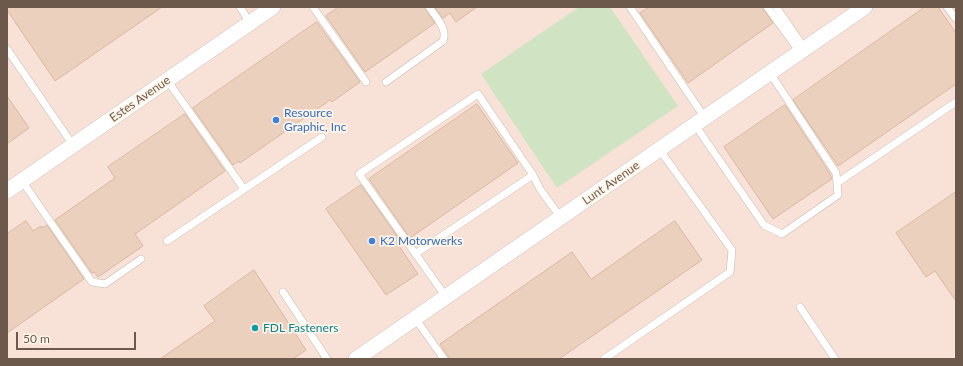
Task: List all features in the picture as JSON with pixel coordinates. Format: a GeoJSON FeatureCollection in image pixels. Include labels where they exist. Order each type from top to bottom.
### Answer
{"type":"FeatureCollection","features":[{"type":"Feature","properties":{"kind":"street","name":"Estes Avenue"},"geometry":{"type":"LineString","coordinates":[[7,191],[273,7]]}},
{"type":"Feature","properties":{"kind":"street","name":"Lunt Avenue"},"geometry":{"type":"LineString","coordinates":[[359,358],[865,7]]}},
{"type":"Feature","properties":{"kind":"lane"},"geometry":{"type":"LineString","coordinates":[[240,7],[250,23]]}},
{"type":"Feature","properties":{"kind":"lane"},"geometry":{"type":"LineString","coordinates":[[313,7],[366,82]]}},
{"type":"Feature","properties":{"kind":"lane"},"geometry":{"type":"LineString","coordinates":[[386,82],[443,41],[445,36],[442,25],[429,7]]}},
{"type":"Feature","properties":{"kind":"lane"},"geometry":{"type":"LineString","coordinates":[[630,7],[764,225],[782,234],[838,195],[836,173],[770,73]]}},
{"type":"Feature","properties":{"kind":"lane"},"geometry":{"type":"LineString","coordinates":[[767,7],[802,50]]}},
{"type":"Feature","properties":{"kind":"lane"},"geometry":{"type":"LineString","coordinates":[[776,7],[802,50]]}},
{"type":"Feature","properties":{"kind":"lane"},"geometry":{"type":"LineString","coordinates":[[947,7],[956,19]]}},
{"type":"Feature","properties":{"kind":"lane"},"geometry":{"type":"LineString","coordinates":[[7,49],[73,145]]}},
{"type":"Feature","properties":{"kind":"lane"},"geometry":{"type":"LineString","coordinates":[[167,80],[244,189]]}},
{"type":"Feature","properties":{"kind":"lane"},"geometry":{"type":"LineString","coordinates":[[446,297],[359,174],[478,94],[560,218]]}},
{"type":"Feature","properties":{"kind":"lane"},"geometry":{"type":"LineString","coordinates":[[837,183],[956,102]]}},
{"type":"Feature","properties":{"kind":"lane"},"geometry":{"type":"LineString","coordinates":[[166,241],[322,137]]}},
{"type":"Feature","properties":{"kind":"lane"},"geometry":{"type":"LineString","coordinates":[[604,359],[730,272],[732,250],[659,149]]}},
{"type":"Feature","properties":{"kind":"lane"},"geometry":{"type":"LineString","coordinates":[[415,254],[533,175]]}},
{"type":"Feature","properties":{"kind":"lane"},"geometry":{"type":"LineString","coordinates":[[22,181],[92,282],[105,284],[141,259]]}},
{"type":"Feature","properties":{"kind":"lane"},"geometry":{"type":"LineString","coordinates":[[283,292],[327,359]]}},
{"type":"Feature","properties":{"kind":"lane"},"geometry":{"type":"LineString","coordinates":[[800,307],[835,359]]}},
{"type":"Feature","properties":{"kind":"lane"},"geometry":{"type":"LineString","coordinates":[[415,318],[444,359]]}},
{"type":"Feature","properties":{"kind":"shaded area"},"geometry":{"type":"Polygon","coordinates":[[[7,7],[956,7],[956,359],[7,359],[7,7]]]}},
{"type":"Feature","properties":{"kind":"green space"},"geometry":{"type":"Polygon","coordinates":[[[579,7],[610,7],[678,106],[557,188],[481,74],[579,7]]]}},
{"type":"Feature","properties":{"kind":"building"},"geometry":{"type":"Polygon","coordinates":[[[7,7],[162,7],[55,81],[7,10],[7,7]]]}},
{"type":"Feature","properties":{"kind":"building"},"geometry":{"type":"Polygon","coordinates":[[[339,7],[424,7],[435,23],[365,72],[326,16],[339,7]]]}},
{"type":"Feature","properties":{"kind":"building"},"geometry":{"type":"Polygon","coordinates":[[[435,7],[477,7],[456,22],[450,13],[443,18],[435,7]]]}},
{"type":"Feature","properties":{"kind":"building"},"geometry":{"type":"Polygon","coordinates":[[[650,7],[762,7],[773,23],[688,83],[640,13],[650,7]]]}},
{"type":"Feature","properties":{"kind":"building"},"geometry":{"type":"Polygon","coordinates":[[[925,7],[938,7],[956,33],[956,84],[838,166],[793,100],[925,7]]]}},
{"type":"Feature","properties":{"kind":"building"},"geometry":{"type":"Polygon","coordinates":[[[317,22],[360,82],[332,102],[330,100],[240,163],[239,161],[233,165],[193,108],[317,22]]]}},
{"type":"Feature","properties":{"kind":"building"},"geometry":{"type":"Polygon","coordinates":[[[7,96],[29,128],[7,144],[7,96]]]}},
{"type":"Feature","properties":{"kind":"building"},"geometry":{"type":"Polygon","coordinates":[[[477,104],[518,163],[410,238],[369,179],[477,104]]]}},
{"type":"Feature","properties":{"kind":"building"},"geometry":{"type":"Polygon","coordinates":[[[785,105],[829,172],[832,179],[773,219],[724,147],[785,105]]]}},
{"type":"Feature","properties":{"kind":"building"},"geometry":{"type":"Polygon","coordinates":[[[185,114],[225,171],[135,234],[143,246],[98,277],[94,272],[92,273],[55,220],[115,178],[108,167],[185,114]]]}},
{"type":"Feature","properties":{"kind":"building","name":"K2 Motorwerks"},"geometry":{"type":"Polygon","coordinates":[[[361,185],[402,243],[399,246],[418,274],[386,295],[326,209],[361,185]]]}},
{"type":"Feature","properties":{"kind":"building"},"geometry":{"type":"Polygon","coordinates":[[[956,192],[956,301],[935,271],[926,277],[896,233],[956,192]]]}},
{"type":"Feature","properties":{"kind":"building"},"geometry":{"type":"Polygon","coordinates":[[[26,221],[33,231],[41,226],[42,228],[47,225],[84,279],[7,333],[7,234],[26,221]]]}},
{"type":"Feature","properties":{"kind":"building"},"geometry":{"type":"Polygon","coordinates":[[[675,221],[702,260],[559,359],[450,359],[440,344],[572,252],[591,279],[675,221]]]}},
{"type":"Feature","properties":{"kind":"building","name":"FDL Fasteners"},"geometry":{"type":"Polygon","coordinates":[[[254,270],[306,350],[293,359],[160,359],[215,321],[204,306],[254,270]]]}},
{"type":"Feature","properties":{"kind":"place","name":"Resource Graphic, Inc"},"geometry":{"type":"Point","coordinates":[276,120]}},
{"type":"Feature","properties":{"kind":"place","name":"K2 Motorwerks"},"geometry":{"type":"Point","coordinates":[372,241]}},
{"type":"Feature","properties":{"kind":"place","name":"FDL Fasteners"},"geometry":{"type":"Point","coordinates":[255,328]}}]}
